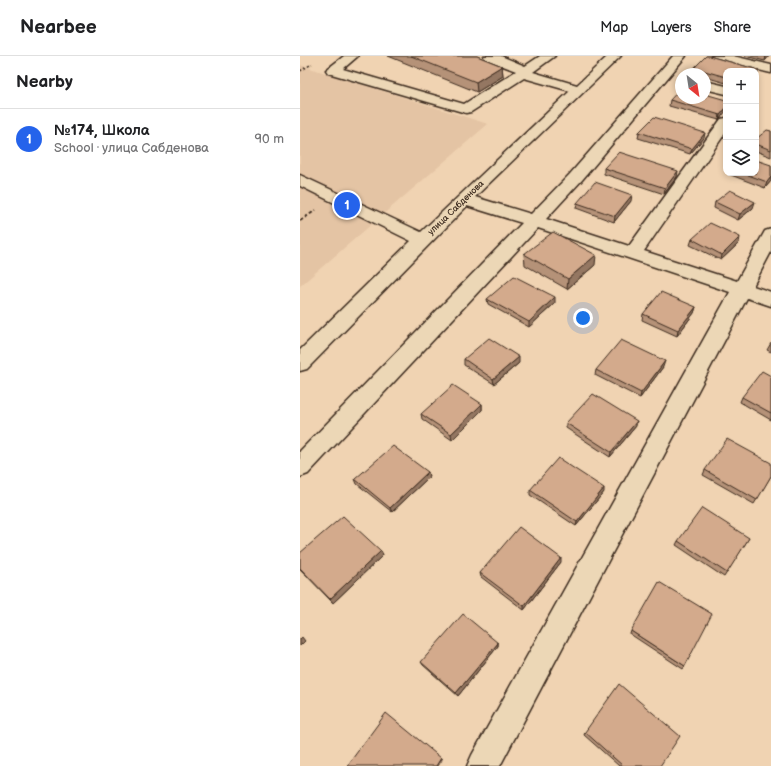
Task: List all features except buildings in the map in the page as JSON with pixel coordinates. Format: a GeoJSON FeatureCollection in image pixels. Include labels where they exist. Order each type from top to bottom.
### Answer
{"type":"FeatureCollection","features":[{"type":"Feature","properties":{"kind":"street"},"geometry":{"type":"LineString","coordinates":[[352,56],[333,70],[466,109],[549,56]]}},
{"type":"Feature","properties":{"kind":"street"},"geometry":{"type":"LineString","coordinates":[[490,56],[524,72],[580,90]]}},
{"type":"Feature","properties":{"kind":"street","name":"улица Сабденова"},"geometry":{"type":"LineString","coordinates":[[300,363],[464,199],[615,56]]}},
{"type":"Feature","properties":{"kind":"street"},"geometry":{"type":"LineString","coordinates":[[300,467],[535,221],[670,76],[680,56]]}},
{"type":"Feature","properties":{"kind":"street"},"geometry":{"type":"LineString","coordinates":[[717,56],[771,69]]}},
{"type":"Feature","properties":{"kind":"street"},"geometry":{"type":"LineString","coordinates":[[711,86],[723,89]]}},
{"type":"Feature","properties":{"kind":"street"},"geometry":{"type":"LineString","coordinates":[[633,253],[723,126]]}},
{"type":"Feature","properties":{"kind":"street"},"geometry":{"type":"LineString","coordinates":[[300,180],[423,240]]}},
{"type":"Feature","properties":{"kind":"street"},"geometry":{"type":"LineString","coordinates":[[464,199],[771,299]]}},
{"type":"Feature","properties":{"kind":"street"},"geometry":{"type":"LineString","coordinates":[[483,766],[771,235]]}},
{"type":"Feature","properties":{"kind":"shaded area"},"geometry":{"type":"Polygon","coordinates":[[[300,65],[488,124],[300,286],[300,65]]]}},
{"type":"Feature","properties":{"kind":"place","name":"№174, Школа"},"geometry":{"type":"Point","coordinates":[347,205]}}]}
